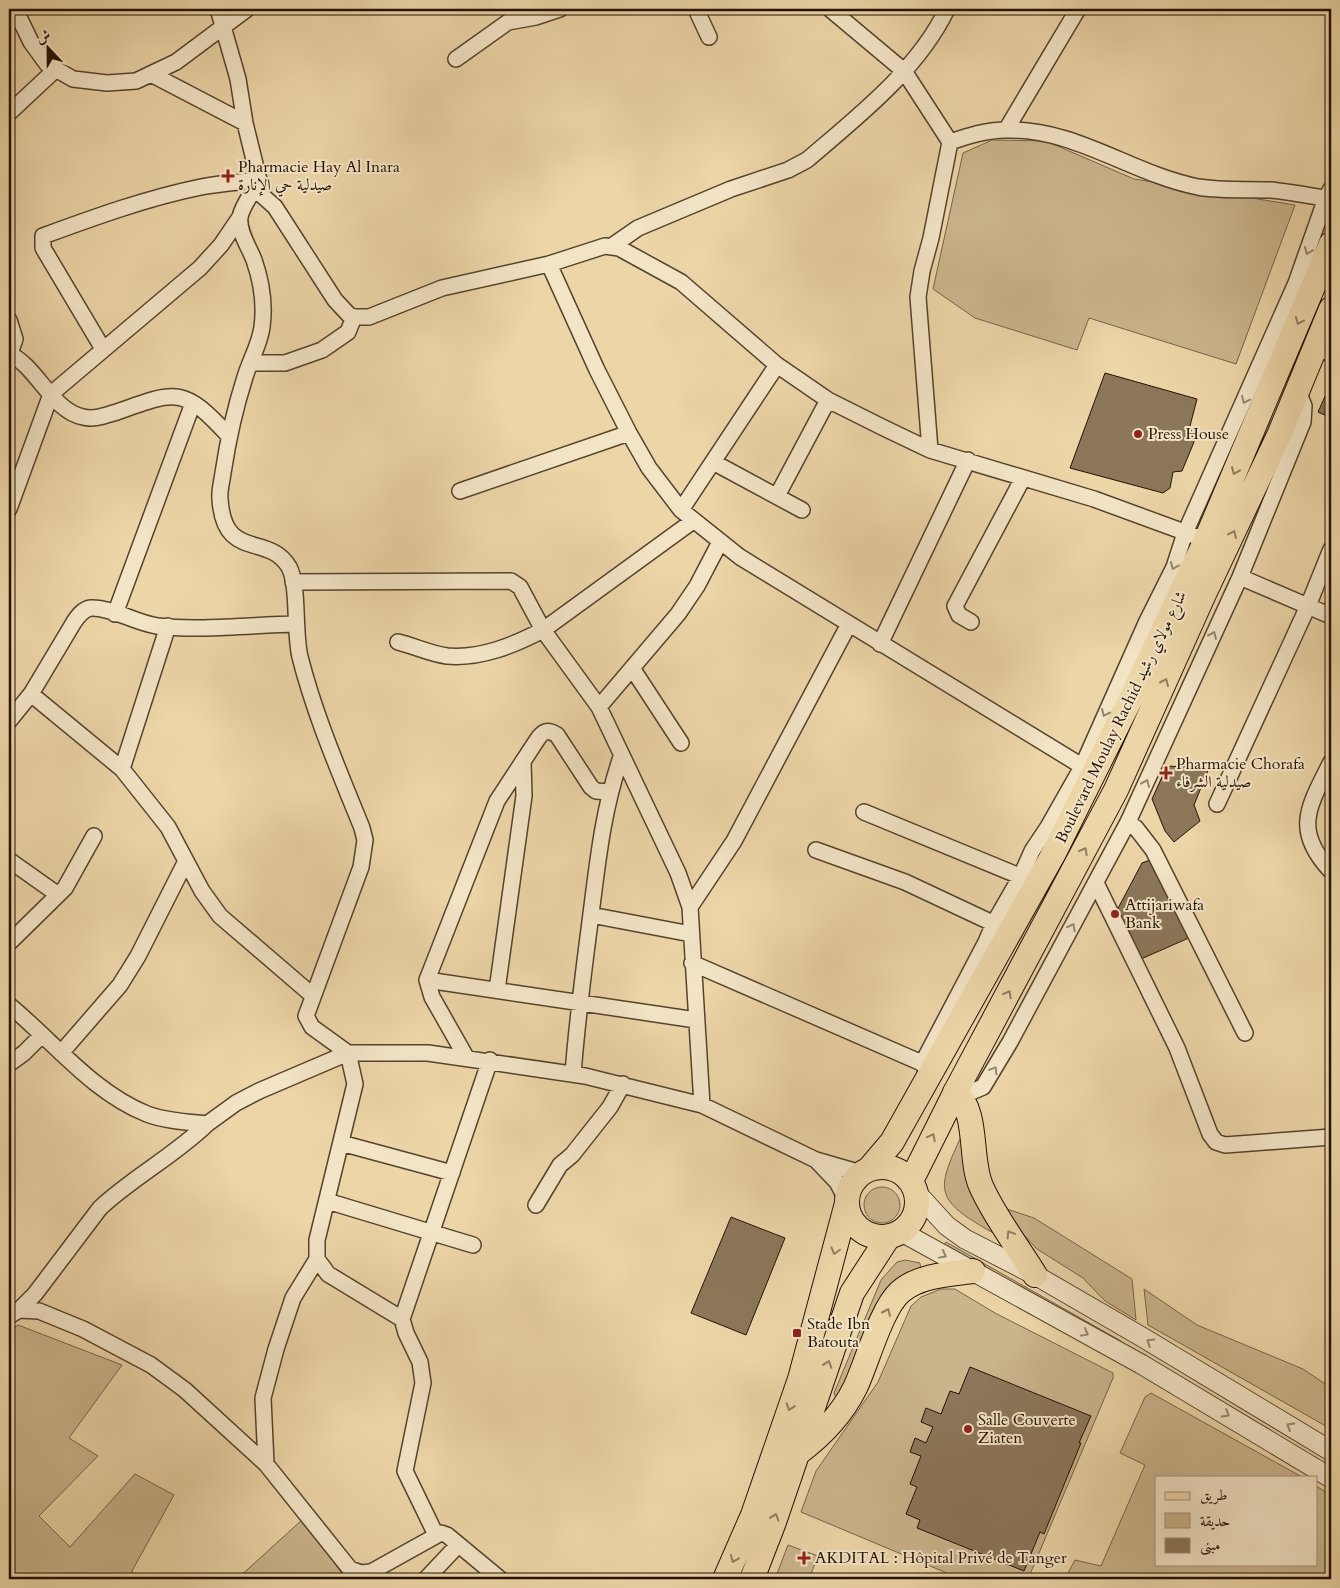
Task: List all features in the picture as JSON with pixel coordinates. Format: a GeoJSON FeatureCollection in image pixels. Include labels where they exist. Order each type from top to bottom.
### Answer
{"type":"FeatureCollection","features":[{"type":"Feature","properties":{"kind":"main road","name":"Boulevard Moulay Rachid شارع مولاي رشيد"},"geometry":{"type":"LineString","coordinates":[[865,1171],[892,1142],[927,1066],[1088,770],[1331,244]]}},
{"type":"Feature","properties":{"kind":"main road","name":"Boulevard Moulay Rachid شارع مولاي رشيد"},"geometry":{"type":"LineString","coordinates":[[913,1186],[956,1091],[1116,790],[1298,391],[1327,334]]}},
{"type":"Feature","properties":{"kind":"main road"},"geometry":{"type":"LineString","coordinates":[[956,1091],[963,1100],[969,1118],[974,1160],[981,1186],[1035,1276]]}},
{"type":"Feature","properties":{"kind":"main road"},"geometry":{"type":"LineString","coordinates":[[725,1579],[753,1515],[800,1378],[854,1180],[865,1171],[881,1166],[892,1168],[902,1173],[913,1186],[917,1203],[914,1214],[909,1224],[894,1234],[852,1293],[752,1579]]}},
{"type":"Feature","properties":{"kind":"main road"},"geometry":{"type":"LineString","coordinates":[[847,1201],[849,1215],[856,1225],[865,1232],[876,1236],[894,1234]]}},
{"type":"Feature","properties":{"kind":"main road"},"geometry":{"type":"LineString","coordinates":[[797,1454],[825,1429],[845,1405],[854,1389],[890,1305],[900,1292],[926,1279],[973,1271]]}},
{"type":"Feature","properties":{"kind":"street"},"geometry":{"type":"LineString","coordinates":[[15,9],[39,55],[54,70],[73,79],[107,83],[136,81],[176,62],[247,9]]}},
{"type":"Feature","properties":{"kind":"street"},"geometry":{"type":"LineString","coordinates":[[218,9],[238,79],[257,184],[275,208],[335,300],[348,315],[354,317],[369,317],[442,288],[549,264],[612,246],[638,228],[731,189],[788,170],[807,160],[904,71],[940,23],[947,9]]}},
{"type":"Feature","properties":{"kind":"street"},"geometry":{"type":"LineString","coordinates":[[456,58],[508,22],[536,17],[560,9]]}},
{"type":"Feature","properties":{"kind":"street"},"geometry":{"type":"LineString","coordinates":[[696,9],[709,37]]}},
{"type":"Feature","properties":{"kind":"street"},"geometry":{"type":"LineString","coordinates":[[830,9],[904,71],[950,142],[931,238],[922,270],[918,297],[930,450]]}},
{"type":"Feature","properties":{"kind":"street"},"geometry":{"type":"LineString","coordinates":[[1006,130],[1078,9]]}},
{"type":"Feature","properties":{"kind":"street"},"geometry":{"type":"LineString","coordinates":[[9,112],[54,70]]}},
{"type":"Feature","properties":{"kind":"street"},"geometry":{"type":"LineString","coordinates":[[150,74],[245,123]]}},
{"type":"Feature","properties":{"kind":"street"},"geometry":{"type":"LineString","coordinates":[[612,246],[619,248],[680,282],[777,365],[828,400],[930,450],[1094,499],[1196,536],[1329,196],[1274,190],[1200,187],[1153,174],[1068,139],[1037,132],[1006,130],[978,133],[950,142]]}},
{"type":"Feature","properties":{"kind":"street"},"geometry":{"type":"LineString","coordinates":[[9,509],[51,394],[200,268],[221,244],[240,217],[257,184]]}},
{"type":"Feature","properties":{"kind":"street"},"geometry":{"type":"LineString","coordinates":[[103,349],[43,248],[43,236],[117,209],[203,186],[257,184]]}},
{"type":"Feature","properties":{"kind":"street"},"geometry":{"type":"LineString","coordinates":[[240,217],[243,234],[260,281],[262,327],[229,436],[220,498],[224,524],[234,538],[280,556],[290,569],[293,582],[295,624],[307,683],[365,840],[361,867],[312,995],[306,1016],[312,1027],[348,1053],[355,1084],[317,1240],[317,1258],[293,1298],[264,1398],[266,1464]]}},
{"type":"Feature","properties":{"kind":"street"},"geometry":{"type":"LineString","coordinates":[[549,264],[597,370],[629,433],[649,468],[681,510],[740,557],[1088,770]]}},
{"type":"Feature","properties":{"kind":"street"},"geometry":{"type":"LineString","coordinates":[[250,363],[286,363],[322,350],[348,332],[354,317]]}},
{"type":"Feature","properties":{"kind":"street"},"geometry":{"type":"LineString","coordinates":[[9,320],[15,335],[9,354],[66,408],[83,417],[106,415],[156,397],[179,397],[204,408],[229,436]]}},
{"type":"Feature","properties":{"kind":"street"},"geometry":{"type":"LineString","coordinates":[[681,510],[777,365]]}},
{"type":"Feature","properties":{"kind":"street"},"geometry":{"type":"LineString","coordinates":[[969,1118],[983,1087],[1010,1042],[1128,822],[1240,577],[1303,422],[1304,406],[1298,391]]}},
{"type":"Feature","properties":{"kind":"street"},"geometry":{"type":"LineString","coordinates":[[777,496],[828,400]]}},
{"type":"Feature","properties":{"kind":"street"},"geometry":{"type":"LineString","coordinates":[[115,614],[193,403]]}},
{"type":"Feature","properties":{"kind":"street"},"geometry":{"type":"LineString","coordinates":[[460,491],[629,433]]}},
{"type":"Feature","properties":{"kind":"street"},"geometry":{"type":"LineString","coordinates":[[880,644],[968,460]]}},
{"type":"Feature","properties":{"kind":"street"},"geometry":{"type":"LineString","coordinates":[[713,462],[802,510]]}},
{"type":"Feature","properties":{"kind":"street"},"geometry":{"type":"LineString","coordinates":[[971,622],[959,615],[956,606],[1023,478]]}},
{"type":"Feature","properties":{"kind":"street"},"geometry":{"type":"LineString","coordinates":[[398,642],[446,656],[485,654],[515,644],[544,630],[693,521]]}},
{"type":"Feature","properties":{"kind":"street"},"geometry":{"type":"LineString","coordinates":[[599,707],[683,607],[697,586],[720,542]]}},
{"type":"Feature","properties":{"kind":"street"},"geometry":{"type":"LineString","coordinates":[[1217,804],[1308,606],[1331,549]]}},
{"type":"Feature","properties":{"kind":"street"},"geometry":{"type":"LineString","coordinates":[[1240,577],[1331,616]]}},
{"type":"Feature","properties":{"kind":"street"},"geometry":{"type":"LineString","coordinates":[[293,582],[511,581],[520,587],[544,630],[599,707],[621,757],[678,873],[690,907],[702,1105]]}},
{"type":"Feature","properties":{"kind":"street"},"geometry":{"type":"LineString","coordinates":[[9,721],[31,694],[79,614],[89,608],[104,609],[130,620],[168,626],[295,624]]}},
{"type":"Feature","properties":{"kind":"street"},"geometry":{"type":"LineString","coordinates":[[690,907],[734,841],[849,624]]}},
{"type":"Feature","properties":{"kind":"street"},"geometry":{"type":"LineString","coordinates":[[122,769],[168,626]]}},
{"type":"Feature","properties":{"kind":"street"},"geometry":{"type":"LineString","coordinates":[[632,668],[681,743]]}},
{"type":"Feature","properties":{"kind":"street"},"geometry":{"type":"LineString","coordinates":[[31,694],[122,769],[168,828],[202,891],[220,916],[312,995]]}},
{"type":"Feature","properties":{"kind":"street"},"geometry":{"type":"LineString","coordinates":[[466,1057],[432,997],[427,980],[497,801],[543,732],[550,731],[557,735],[591,787],[596,791],[609,792]]}},
{"type":"Feature","properties":{"kind":"street"},"geometry":{"type":"LineString","coordinates":[[573,1074],[578,1003],[601,829],[609,792],[621,757]]}},
{"type":"Feature","properties":{"kind":"street"},"geometry":{"type":"LineString","coordinates":[[497,990],[524,796],[523,761]]}},
{"type":"Feature","properties":{"kind":"street"},"geometry":{"type":"LineString","coordinates":[[1331,762],[1326,787],[1306,829],[1312,846],[1331,871]]}},
{"type":"Feature","properties":{"kind":"street"},"geometry":{"type":"LineString","coordinates":[[864,812],[1029,880]]}},
{"type":"Feature","properties":{"kind":"street"},"geometry":{"type":"LineString","coordinates":[[1128,822],[1136,828],[1153,850],[1245,1033]]}},
{"type":"Feature","properties":{"kind":"street"},"geometry":{"type":"LineString","coordinates":[[9,943],[65,888],[94,836]]}},
{"type":"Feature","properties":{"kind":"street"},"geometry":{"type":"LineString","coordinates":[[816,850],[905,882],[1002,928]]}},
{"type":"Feature","properties":{"kind":"street"},"geometry":{"type":"LineString","coordinates":[[9,860],[57,894]]}},
{"type":"Feature","properties":{"kind":"street"},"geometry":{"type":"LineString","coordinates":[[62,1053],[120,985],[138,956],[186,861]]}},
{"type":"Feature","properties":{"kind":"street"},"geometry":{"type":"LineString","coordinates":[[1096,883],[1176,1048],[1210,1134],[1216,1142],[1225,1144],[1331,1138]]}},
{"type":"Feature","properties":{"kind":"street"},"geometry":{"type":"LineString","coordinates":[[591,915],[691,934]]}},
{"type":"Feature","properties":{"kind":"street"},"geometry":{"type":"LineString","coordinates":[[692,963],[927,1066]]}},
{"type":"Feature","properties":{"kind":"street"},"geometry":{"type":"LineString","coordinates":[[427,980],[696,1020]]}},
{"type":"Feature","properties":{"kind":"street"},"geometry":{"type":"LineString","coordinates":[[9,1005],[42,1036],[116,1098],[148,1115],[207,1124]]}},
{"type":"Feature","properties":{"kind":"street"},"geometry":{"type":"LineString","coordinates":[[9,1064],[42,1036]]}},
{"type":"Feature","properties":{"kind":"street"},"geometry":{"type":"LineString","coordinates":[[14,1313],[34,1294],[100,1208],[187,1144],[207,1124],[236,1103],[259,1091],[348,1053],[428,1052],[490,1060],[623,1084],[702,1105],[816,1160],[865,1171]]}},
{"type":"Feature","properties":{"kind":"street"},"geometry":{"type":"LineString","coordinates":[[436,1535],[405,1471],[423,1383],[420,1362],[406,1333],[402,1318],[490,1060]]}},
{"type":"Feature","properties":{"kind":"street"},"geometry":{"type":"LineString","coordinates":[[536,1205],[560,1165],[572,1155],[610,1107],[623,1084]]}},
{"type":"Feature","properties":{"kind":"street"},"geometry":{"type":"LineString","coordinates":[[956,1091],[970,1093],[983,1087]]}},
{"type":"Feature","properties":{"kind":"street"},"geometry":{"type":"LineString","coordinates":[[342,1143],[452,1173]]}},
{"type":"Feature","properties":{"kind":"street"},"geometry":{"type":"LineString","coordinates":[[816,1160],[837,1182],[847,1201]]}},
{"type":"Feature","properties":{"kind":"street"},"geometry":{"type":"LineString","coordinates":[[913,1186],[947,1226],[965,1238],[1035,1276],[1331,1451]]}},
{"type":"Feature","properties":{"kind":"street"},"geometry":{"type":"LineString","coordinates":[[327,1201],[473,1245]]}},
{"type":"Feature","properties":{"kind":"street"},"geometry":{"type":"LineString","coordinates":[[894,1234],[973,1271],[1141,1364],[1331,1478]]}},
{"type":"Feature","properties":{"kind":"street"},"geometry":{"type":"LineString","coordinates":[[317,1258],[328,1274],[402,1318]]}},
{"type":"Feature","properties":{"kind":"street"},"geometry":{"type":"LineString","coordinates":[[14,1313],[39,1311],[74,1326],[151,1365],[185,1390],[266,1464],[350,1568],[361,1573],[371,1572],[441,1533],[447,1535],[500,1579]]}},
{"type":"Feature","properties":{"kind":"street"},"geometry":{"type":"LineString","coordinates":[[426,1579],[458,1545]]}},
{"type":"Feature","properties":{"kind":"green space"},"geometry":{"type":"Polygon","coordinates":[[[992,140],[1046,141],[1134,179],[1295,205],[1236,364],[1089,318],[1077,350],[975,318],[933,289],[963,153],[992,140]]]}},
{"type":"Feature","properties":{"kind":"green space"},"geometry":{"type":"Polygon","coordinates":[[[965,1128],[995,1234],[959,1211],[950,1201],[945,1191],[948,1166],[965,1128]]]}},
{"type":"Feature","properties":{"kind":"green space"},"geometry":{"type":"Polygon","coordinates":[[[882,1187],[889,1188],[895,1192],[899,1198],[899,1212],[895,1218],[889,1222],[882,1223],[875,1222],[869,1218],[865,1212],[864,1205],[865,1198],[869,1192],[875,1188],[882,1187]]]}},
{"type":"Feature","properties":{"kind":"green space"},"geometry":{"type":"Polygon","coordinates":[[[1004,1208],[1034,1218],[1132,1279],[1136,1320],[1105,1301],[1083,1278],[1037,1249],[1018,1229],[1004,1208]]]}},
{"type":"Feature","properties":{"kind":"green space"},"geometry":{"type":"Polygon","coordinates":[[[946,1242],[1121,1341],[1121,1343],[944,1245],[946,1242]]]}},
{"type":"Feature","properties":{"kind":"green space"},"geometry":{"type":"Polygon","coordinates":[[[905,1260],[920,1263],[921,1271],[843,1397],[836,1398],[834,1393],[881,1280],[897,1262],[905,1260]]]}},
{"type":"Feature","properties":{"kind":"green space","name":"Salle Couverte Ziaten"},"geometry":{"type":"Polygon","coordinates":[[[941,1289],[955,1289],[995,1313],[1113,1373],[1113,1378],[1028,1579],[961,1579],[801,1512],[816,1471],[878,1382],[911,1306],[921,1297],[941,1289]]]}},
{"type":"Feature","properties":{"kind":"green space"},"geometry":{"type":"Polygon","coordinates":[[[1144,1289],[1197,1325],[1303,1369],[1331,1388],[1331,1429],[1148,1325],[1144,1289]]]}},
{"type":"Feature","properties":{"kind":"green space"},"geometry":{"type":"Polygon","coordinates":[[[18,1325],[122,1365],[69,1438],[98,1456],[39,1516],[70,1547],[135,1474],[174,1495],[132,1571],[137,1579],[9,1579],[9,1331],[18,1325]]]}},
{"type":"Feature","properties":{"kind":"green space"},"geometry":{"type":"Polygon","coordinates":[[[1157,1363],[1331,1467],[1331,1471],[1157,1363]]]}},
{"type":"Feature","properties":{"kind":"green space"},"geometry":{"type":"Polygon","coordinates":[[[1151,1393],[1300,1476],[1155,1476],[1155,1566],[1318,1566],[1318,1487],[1331,1495],[1331,1579],[1065,1579],[1075,1560],[1101,1566],[1145,1465],[1120,1453],[1145,1397],[1151,1393]]]}},
{"type":"Feature","properties":{"kind":"green space"},"geometry":{"type":"Polygon","coordinates":[[[303,1519],[346,1579],[237,1579],[303,1519]]]}},
{"type":"Feature","properties":{"kind":"green space"},"geometry":{"type":"Polygon","coordinates":[[[788,1545],[818,1556],[809,1579],[775,1579],[788,1545]]]}},
{"type":"Feature","properties":{"kind":"building","name":"Press House"},"geometry":{"type":"Polygon","coordinates":[[[1105,373],[1197,399],[1190,426],[1194,442],[1182,471],[1173,472],[1170,488],[1163,493],[1070,468],[1105,373]]]}},
{"type":"Feature","properties":{"kind":"building"},"geometry":{"type":"Polygon","coordinates":[[[1331,383],[1331,418],[1318,412],[1331,383]]]}},
{"type":"Feature","properties":{"kind":"building"},"geometry":{"type":"Polygon","coordinates":[[[1167,766],[1209,768],[1194,805],[1200,821],[1174,842],[1165,831],[1152,799],[1167,766]]]}},
{"type":"Feature","properties":{"kind":"building"},"geometry":{"type":"Polygon","coordinates":[[[1150,860],[1191,937],[1141,959],[1115,914],[1142,863],[1150,860]]]}},
{"type":"Feature","properties":{"kind":"building"},"geometry":{"type":"Polygon","coordinates":[[[731,1217],[785,1238],[746,1335],[691,1313],[731,1217]]]}},
{"type":"Feature","properties":{"kind":"building"},"geometry":{"type":"Polygon","coordinates":[[[970,1367],[1091,1416],[1044,1534],[1040,1532],[1024,1571],[917,1528],[920,1520],[906,1514],[917,1487],[910,1484],[921,1456],[910,1452],[915,1438],[926,1443],[933,1427],[921,1422],[926,1408],[941,1414],[950,1391],[959,1394],[970,1367]]]}},
{"type":"Feature","properties":{"kind":"place","name":"Pharmacie Hay Al Inara صيدلية حي الإنارة"},"geometry":{"type":"Point","coordinates":[228,176]}},
{"type":"Feature","properties":{"kind":"place","name":"Press House"},"geometry":{"type":"Point","coordinates":[1138,434]}},
{"type":"Feature","properties":{"kind":"place","name":"Pharmacie Chorafa صيدلية الشرفاء"},"geometry":{"type":"Point","coordinates":[1166,773]}},
{"type":"Feature","properties":{"kind":"place","name":"Attijariwafa Bank"},"geometry":{"type":"Point","coordinates":[1115,914]}},
{"type":"Feature","properties":{"kind":"place","name":"Stade Ibn Batouta"},"geometry":{"type":"Point","coordinates":[797,1333]}},
{"type":"Feature","properties":{"kind":"place","name":"Salle Couverte Ziaten"},"geometry":{"type":"Point","coordinates":[968,1429]}},
{"type":"Feature","properties":{"kind":"place","name":"AKDITAL : Hôpital Privé de Tanger"},"geometry":{"type":"Point","coordinates":[804,1558]}}]}
